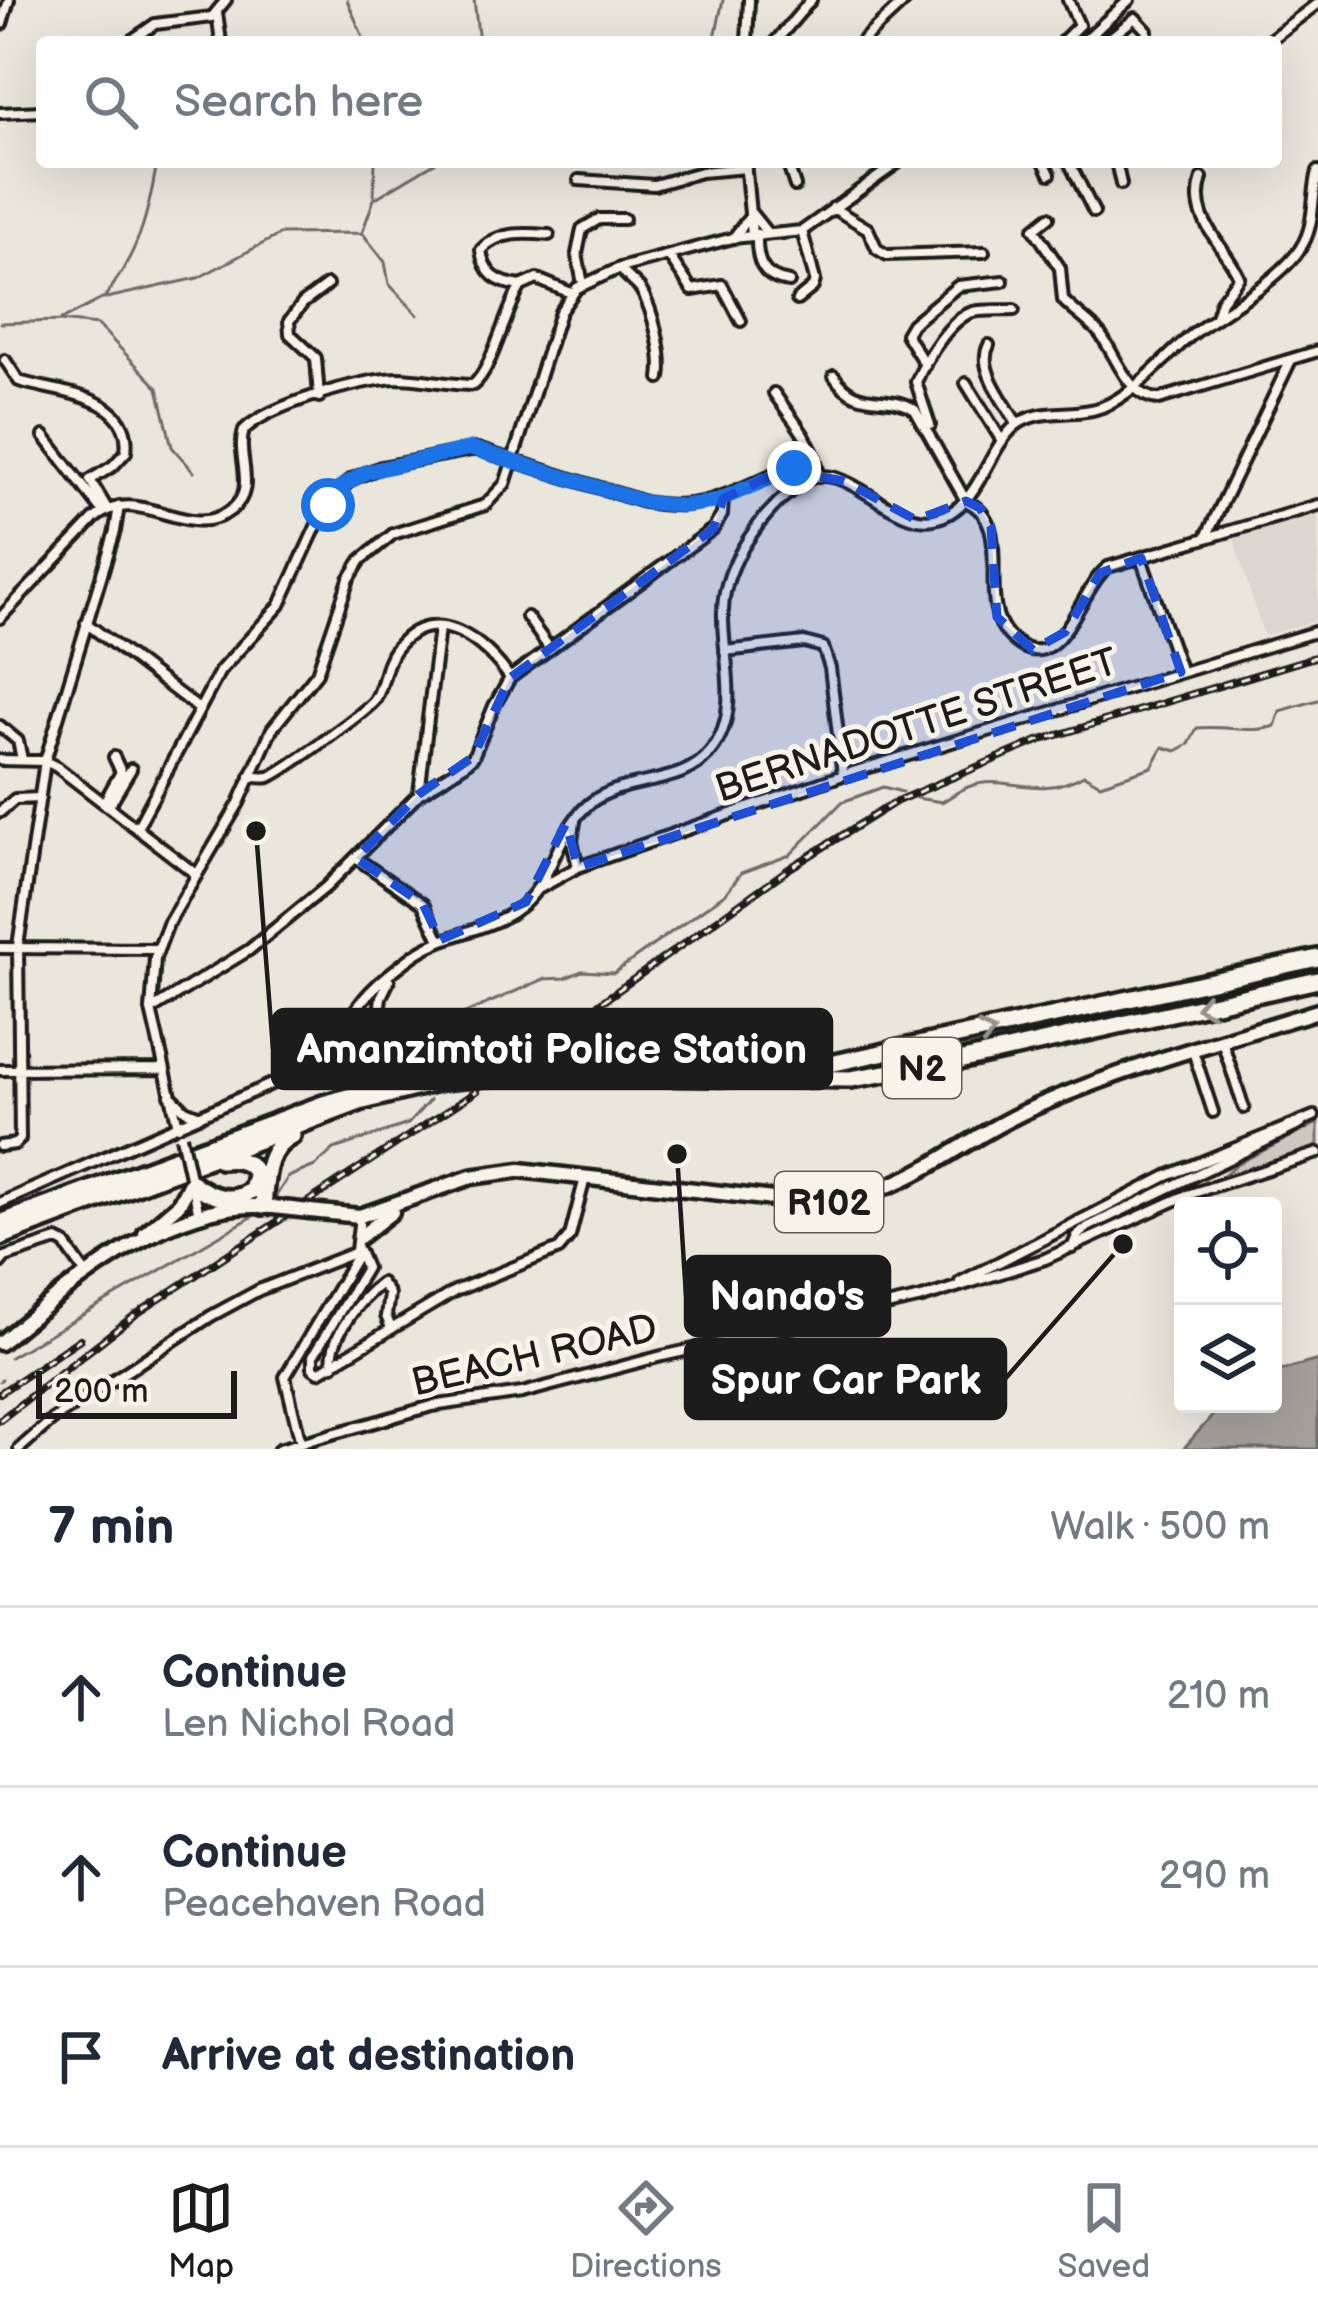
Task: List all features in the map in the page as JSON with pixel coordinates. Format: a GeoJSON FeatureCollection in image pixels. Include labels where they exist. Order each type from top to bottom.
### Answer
{"type":"FeatureCollection","features":[{"type":"Feature","properties":{"kind":"highway","name":"N2"},"geometry":{"type":"LineString","coordinates":[[0,1223],[322,1104],[443,1070],[521,1061],[830,1064],[1318,958]]}},
{"type":"Feature","properties":{"kind":"highway","name":"N2"},"geometry":{"type":"LineString","coordinates":[[0,1238],[194,1176],[389,1094],[442,1081],[517,1074],[851,1079],[963,1060],[1318,980]]}},
{"type":"Feature","properties":{"kind":"highway"},"geometry":{"type":"LineString","coordinates":[[379,1021],[436,1060],[521,1061]]}},
{"type":"Feature","properties":{"kind":"highway"},"geometry":{"type":"LineString","coordinates":[[322,1104],[382,1076],[392,1064],[395,1043],[379,1021]]}},
{"type":"Feature","properties":{"kind":"highway"},"geometry":{"type":"LineString","coordinates":[[257,1205],[269,1160],[279,1143],[389,1094]]}},
{"type":"Feature","properties":{"kind":"highway"},"geometry":{"type":"LineString","coordinates":[[238,1158],[249,1163],[260,1184],[257,1205],[216,1196],[194,1176],[238,1158]]}},
{"type":"Feature","properties":{"kind":"main road","name":"R102"},"geometry":{"type":"LineString","coordinates":[[0,1343],[126,1249],[199,1215],[257,1205],[360,1216],[495,1172],[586,1177],[800,1202],[846,1200],[902,1183],[1032,1108],[1318,1011]]}},
{"type":"Feature","properties":{"kind":"main road"},"geometry":{"type":"LineString","coordinates":[[126,1249],[175,1209],[194,1176]]}},
{"type":"Feature","properties":{"kind":"main road"},"geometry":{"type":"LineString","coordinates":[[360,1244],[403,1204]]}},
{"type":"Feature","properties":{"kind":"street"},"geometry":{"type":"LineString","coordinates":[[2,25],[9,0]]}},
{"type":"Feature","properties":{"kind":"street"},"geometry":{"type":"LineString","coordinates":[[138,36],[155,24],[212,17],[226,0]]}},
{"type":"Feature","properties":{"kind":"street"},"geometry":{"type":"LineString","coordinates":[[747,36],[749,0]]}},
{"type":"Feature","properties":{"kind":"street"},"geometry":{"type":"LineString","coordinates":[[781,36],[811,0]]}},
{"type":"Feature","properties":{"kind":"street"},"geometry":{"type":"LineString","coordinates":[[867,36],[906,0]]}},
{"type":"Feature","properties":{"kind":"street"},"geometry":{"type":"LineString","coordinates":[[1068,0],[1079,26],[1068,36]]}},
{"type":"Feature","properties":{"kind":"street"},"geometry":{"type":"LineString","coordinates":[[1090,36],[1130,0]]}},
{"type":"Feature","properties":{"kind":"street"},"geometry":{"type":"LineString","coordinates":[[1275,36],[1318,3]]}},
{"type":"Feature","properties":{"kind":"street"},"geometry":{"type":"LineString","coordinates":[[217,13],[220,36]]}},
{"type":"Feature","properties":{"kind":"street"},"geometry":{"type":"LineString","coordinates":[[1112,36],[1135,18],[1146,36]]}},
{"type":"Feature","properties":{"kind":"street"},"geometry":{"type":"LineString","coordinates":[[0,113],[36,110]]}},
{"type":"Feature","properties":{"kind":"street"},"geometry":{"type":"LineString","coordinates":[[579,180],[654,185],[727,168]]}},
{"type":"Feature","properties":{"kind":"street"},"geometry":{"type":"LineString","coordinates":[[746,168],[760,265],[772,278],[789,282]]}},
{"type":"Feature","properties":{"kind":"street"},"geometry":{"type":"LineString","coordinates":[[789,168],[795,186]]}},
{"type":"Feature","properties":{"kind":"street"},"geometry":{"type":"LineString","coordinates":[[199,1215],[194,1176],[151,1010],[158,949],[272,729],[317,674],[349,579],[361,560],[393,534],[484,505],[505,484],[553,332],[572,293],[583,284],[620,268],[733,238],[802,231],[890,168]]}},
{"type":"Feature","properties":{"kind":"street"},"geometry":{"type":"LineString","coordinates":[[1047,168],[1050,174]]}},
{"type":"Feature","properties":{"kind":"street"},"geometry":{"type":"LineString","coordinates":[[1072,168],[1094,212]]}},
{"type":"Feature","properties":{"kind":"street"},"geometry":{"type":"LineString","coordinates":[[1117,168],[1121,184]]}},
{"type":"Feature","properties":{"kind":"street"},"geometry":{"type":"LineString","coordinates":[[1306,238],[1318,171]]}},
{"type":"Feature","properties":{"kind":"street"},"geometry":{"type":"LineString","coordinates":[[1202,178],[1198,194],[1202,216],[1239,277],[1221,301],[1216,317]]}},
{"type":"Feature","properties":{"kind":"street"},"geometry":{"type":"LineString","coordinates":[[833,208],[868,229],[878,249],[887,255],[984,252]]}},
{"type":"Feature","properties":{"kind":"street"},"geometry":{"type":"LineString","coordinates":[[752,214],[768,234]]}},
{"type":"Feature","properties":{"kind":"street"},"geometry":{"type":"LineString","coordinates":[[733,238],[752,214]]}},
{"type":"Feature","properties":{"kind":"street"},"geometry":{"type":"LineString","coordinates":[[1048,217],[1034,229],[1060,268],[1063,300],[1099,333],[1147,398],[1159,399],[1318,351]]}},
{"type":"Feature","properties":{"kind":"street"},"geometry":{"type":"LineString","coordinates":[[583,284],[578,254],[582,229],[599,219],[624,219]]}},
{"type":"Feature","properties":{"kind":"street"},"geometry":{"type":"LineString","coordinates":[[137,828],[220,671],[280,605],[320,518],[342,486],[381,467],[471,448],[654,505],[699,505],[723,499],[788,468],[844,481],[916,520],[942,517],[968,496],[1017,424],[1043,415],[1090,411],[1135,387],[1216,317],[1284,267],[1318,230]]}},
{"type":"Feature","properties":{"kind":"street"},"geometry":{"type":"LineString","coordinates":[[797,300],[815,280],[802,231]]}},
{"type":"Feature","properties":{"kind":"street"},"geometry":{"type":"LineString","coordinates":[[549,235],[493,239],[481,250],[485,269],[493,278],[521,286],[537,279],[572,293]]}},
{"type":"Feature","properties":{"kind":"street"},"geometry":{"type":"LineString","coordinates":[[669,256],[692,290],[722,285],[741,321]]}},
{"type":"Feature","properties":{"kind":"street"},"geometry":{"type":"LineString","coordinates":[[620,268],[646,304],[660,378]]}},
{"type":"Feature","properties":{"kind":"street"},"geometry":{"type":"LineString","coordinates":[[925,365],[906,334],[912,324],[958,286],[1003,281]]}},
{"type":"Feature","properties":{"kind":"street"},"geometry":{"type":"LineString","coordinates":[[319,397],[316,358],[290,334],[289,321],[327,285]]}},
{"type":"Feature","properties":{"kind":"street"},"geometry":{"type":"LineString","coordinates":[[0,618],[105,511],[119,506],[149,508],[196,522],[225,515],[240,503],[246,489],[244,430],[265,415],[376,380],[473,386],[485,373],[493,344],[521,286]]}},
{"type":"Feature","properties":{"kind":"street"},"geometry":{"type":"LineString","coordinates":[[968,496],[924,414],[916,382],[963,317],[1014,310]]}},
{"type":"Feature","properties":{"kind":"street"},"geometry":{"type":"LineString","coordinates":[[989,345],[984,352],[986,367],[1017,424]]}},
{"type":"Feature","properties":{"kind":"street"},"geometry":{"type":"LineString","coordinates":[[5,360],[19,381],[83,395],[116,418],[126,435],[126,452],[90,480],[105,511]]}},
{"type":"Feature","properties":{"kind":"street"},"geometry":{"type":"LineString","coordinates":[[1205,539],[1290,360]]}},
{"type":"Feature","properties":{"kind":"street"},"geometry":{"type":"LineString","coordinates":[[1124,372],[1146,376]]}},
{"type":"Feature","properties":{"kind":"street"},"geometry":{"type":"LineString","coordinates":[[834,376],[856,396],[912,407],[991,527],[997,617],[1012,640],[1022,646],[1045,648],[1056,640],[1100,573],[1318,505]]}},
{"type":"Feature","properties":{"kind":"street"},"geometry":{"type":"LineString","coordinates":[[966,383],[1002,441]]}},
{"type":"Feature","properties":{"kind":"street"},"geometry":{"type":"LineString","coordinates":[[538,889],[559,844],[594,800],[673,776],[708,754],[727,715],[722,606],[737,560],[764,521],[814,477],[816,458],[774,393]]}},
{"type":"Feature","properties":{"kind":"street"},"geometry":{"type":"LineString","coordinates":[[44,436],[105,511]]}},
{"type":"Feature","properties":{"kind":"street"},"geometry":{"type":"LineString","coordinates":[[151,1010],[230,964],[356,858],[418,794],[473,757],[510,678],[713,529],[722,514],[723,499]]}},
{"type":"Feature","properties":{"kind":"street"},"geometry":{"type":"LineString","coordinates":[[0,1146],[18,1143],[19,946],[45,761],[119,506]]}},
{"type":"Feature","properties":{"kind":"street"},"geometry":{"type":"LineString","coordinates":[[1141,558],[1180,672]]}},
{"type":"Feature","properties":{"kind":"street"},"geometry":{"type":"LineString","coordinates":[[526,617],[550,649]]}},
{"type":"Feature","properties":{"kind":"street"},"geometry":{"type":"LineString","coordinates":[[86,623],[199,709]]}},
{"type":"Feature","properties":{"kind":"street"},"geometry":{"type":"LineString","coordinates":[[250,776],[275,774],[363,711],[376,698],[396,648],[419,631],[439,628],[472,636],[510,678]]}},
{"type":"Feature","properties":{"kind":"street"},"geometry":{"type":"LineString","coordinates":[[418,794],[439,628]]}},
{"type":"Feature","properties":{"kind":"street","name":"BERNADOTTE STREET"},"geometry":{"type":"LineString","coordinates":[[0,1203],[180,1131],[200,1116],[308,1068],[369,994],[401,966],[440,940],[500,920],[538,889],[578,867],[843,775],[1318,631]]}},
{"type":"Feature","properties":{"kind":"street"},"geometry":{"type":"LineString","coordinates":[[724,651],[804,642],[823,647],[830,668],[843,775]]}},
{"type":"Feature","properties":{"kind":"street"},"geometry":{"type":"LineString","coordinates":[[0,726],[18,741],[22,759]]}},
{"type":"Feature","properties":{"kind":"street"},"geometry":{"type":"LineString","coordinates":[[106,804],[121,772],[114,757]]}},
{"type":"Feature","properties":{"kind":"street"},"geometry":{"type":"LineString","coordinates":[[0,760],[45,761],[197,875]]}},
{"type":"Feature","properties":{"kind":"street"},"geometry":{"type":"LineString","coordinates":[[106,804],[131,769]]}},
{"type":"Feature","properties":{"kind":"street"},"geometry":{"type":"LineString","coordinates":[[0,812],[11,800],[40,798]]}},
{"type":"Feature","properties":{"kind":"street"},"geometry":{"type":"LineString","coordinates":[[576,820],[572,842],[578,867]]}},
{"type":"Feature","properties":{"kind":"street"},"geometry":{"type":"LineString","coordinates":[[356,858],[423,904],[440,940]]}},
{"type":"Feature","properties":{"kind":"street"},"geometry":{"type":"LineString","coordinates":[[0,947],[158,949]]}},
{"type":"Feature","properties":{"kind":"street"},"geometry":{"type":"LineString","coordinates":[[348,1023],[379,1021],[385,987],[401,966]]}},
{"type":"Feature","properties":{"kind":"street"},"geometry":{"type":"LineString","coordinates":[[1222,1041],[1244,1108]]}},
{"type":"Feature","properties":{"kind":"street"},"geometry":{"type":"LineString","coordinates":[[1193,1051],[1213,1112]]}},
{"type":"Feature","properties":{"kind":"street"},"geometry":{"type":"LineString","coordinates":[[0,1070],[163,1069]]}},
{"type":"Feature","properties":{"kind":"street"},"geometry":{"type":"LineString","coordinates":[[170,1094],[185,1110],[200,1116]]}},
{"type":"Feature","properties":{"kind":"street"},"geometry":{"type":"LineString","coordinates":[[1072,1248],[1088,1227],[1316,1115]]}},
{"type":"Feature","properties":{"kind":"street","name":"BEACH ROAD"},"geometry":{"type":"LineString","coordinates":[[279,1449],[432,1406],[522,1393],[944,1292],[989,1273],[1167,1176],[1316,1115]]}},
{"type":"Feature","properties":{"kind":"street","name":"BEACH ROAD"},"geometry":{"type":"LineString","coordinates":[[989,1273],[1072,1248],[1187,1195],[1318,1153]]}},
{"type":"Feature","properties":{"kind":"street"},"geometry":{"type":"LineString","coordinates":[[360,1216],[366,1268],[313,1356],[316,1371],[333,1366],[455,1291],[566,1244],[586,1177]]}},
{"type":"Feature","properties":{"kind":"street"},"geometry":{"type":"LineString","coordinates":[[806,1224],[829,1211]]}},
{"type":"Feature","properties":{"kind":"street"},"geometry":{"type":"LineString","coordinates":[[0,1263],[5,1257],[57,1240],[87,1275]]}},
{"type":"Feature","properties":{"kind":"street"},"geometry":{"type":"LineString","coordinates":[[19,1449],[52,1420],[211,1316],[259,1290],[338,1259],[360,1244]]}},
{"type":"Feature","properties":{"kind":"street"},"geometry":{"type":"LineString","coordinates":[[301,1443],[285,1388],[286,1373],[346,1276],[360,1244]]}},
{"type":"Feature","properties":{"kind":"street"},"geometry":{"type":"LineString","coordinates":[[338,1259],[346,1276]]}},
{"type":"Feature","properties":{"kind":"street"},"geometry":{"type":"LineString","coordinates":[[333,1366],[336,1341],[381,1283],[389,1294],[386,1316],[391,1328]]}},
{"type":"Feature","properties":{"kind":"street"},"geometry":{"type":"LineString","coordinates":[[727,1303],[734,1312],[757,1322],[765,1333]]}},
{"type":"Feature","properties":{"kind":"highlighted area"},"geometry":{"type":"Polygon","coordinates":[[[782,470],[844,481],[916,520],[966,501],[980,508],[991,527],[997,617],[1033,650],[1065,632],[1100,573],[1141,558],[1181,672],[578,867],[566,823],[526,902],[440,940],[423,904],[356,858],[419,794],[473,757],[510,678],[713,529],[723,499],[782,470]]]}},
{"type":"Feature","properties":{"kind":"shaded area"},"geometry":{"type":"Polygon","coordinates":[[[1318,511],[1318,620],[1264,636],[1233,537],[1318,511]]]}},
{"type":"Feature","properties":{"kind":"shaded area"},"geometry":{"type":"Polygon","coordinates":[[[1318,1123],[1318,1149],[1217,1180],[1237,1164],[1318,1123]]]}},
{"type":"Feature","properties":{"kind":"shaded area"},"geometry":{"type":"Polygon","coordinates":[[[1318,1360],[1318,1449],[1183,1449],[1215,1413],[1282,1413],[1282,1370],[1318,1360]]]}},
{"type":"Feature","properties":{"kind":"waterway"},"geometry":{"type":"LineString","coordinates":[[347,0],[362,36]]}},
{"type":"Feature","properties":{"kind":"waterway"},"geometry":{"type":"LineString","coordinates":[[474,0],[478,36]]}},
{"type":"Feature","properties":{"kind":"waterway"},"geometry":{"type":"LineString","coordinates":[[715,36],[723,0]]}},
{"type":"Feature","properties":{"kind":"waterway"},"geometry":{"type":"LineString","coordinates":[[104,298],[140,234],[156,168]]}},
{"type":"Feature","properties":{"kind":"waterway"},"geometry":{"type":"LineString","coordinates":[[374,196],[375,168]]}},
{"type":"Feature","properties":{"kind":"waterway"},"geometry":{"type":"LineString","coordinates":[[0,323],[59,321],[102,299],[198,278],[281,234],[362,233],[374,199],[426,168]]}},
{"type":"Feature","properties":{"kind":"waterway"},"geometry":{"type":"LineString","coordinates":[[363,234],[385,262],[389,284],[418,315]]}},
{"type":"Feature","properties":{"kind":"waterway"},"geometry":{"type":"LineString","coordinates":[[59,321],[98,325],[158,388],[172,447],[194,472]]}},
{"type":"Feature","properties":{"kind":"waterway"},"geometry":{"type":"LineString","coordinates":[[916,798],[942,802],[982,783],[1051,786],[1084,775],[1100,784],[1152,767],[1163,747],[1176,751],[1189,744],[1197,728],[1275,726],[1280,711],[1318,700]]}},
{"type":"Feature","properties":{"kind":"waterway"},"geometry":{"type":"LineString","coordinates":[[461,1043],[463,1014],[544,979],[582,971],[614,973],[726,893],[741,873],[790,855],[842,802],[883,787],[902,792]]}},
{"type":"Feature","properties":{"kind":"waterway"},"geometry":{"type":"LineString","coordinates":[[276,1196],[288,1177],[315,1166],[334,1149],[408,1124],[430,1100]]}},
{"type":"Feature","properties":{"kind":"waterway"},"geometry":{"type":"LineString","coordinates":[[10,1357],[257,1214]]}},
{"type":"Feature","properties":{"kind":"railway"},"geometry":{"type":"LineString","coordinates":[[544,1043],[790,868],[897,801],[1038,741],[1318,656]]}},
{"type":"Feature","properties":{"kind":"railway"},"geometry":{"type":"LineString","coordinates":[[0,1420],[135,1315],[477,1091]]}},
{"type":"Feature","properties":{"kind":"railway"},"geometry":{"type":"LineString","coordinates":[[0,1393],[80,1339]]}},
{"type":"Feature","properties":{"kind":"place","name":"Amanzimtoti Police Station"},"geometry":{"type":"Point","coordinates":[256,831]}},
{"type":"Feature","properties":{"kind":"place","name":"Nando's"},"geometry":{"type":"Point","coordinates":[677,1154]}},
{"type":"Feature","properties":{"kind":"place","name":"Spur Car Park"},"geometry":{"type":"Point","coordinates":[1123,1244]}},
{"type":"Feature","properties":{"kind":"route"},"geometry":{"type":"LineString","coordinates":[[328,505],[342,486],[366,472],[471,448],[667,506],[714,502],[794,468]]}}]}
